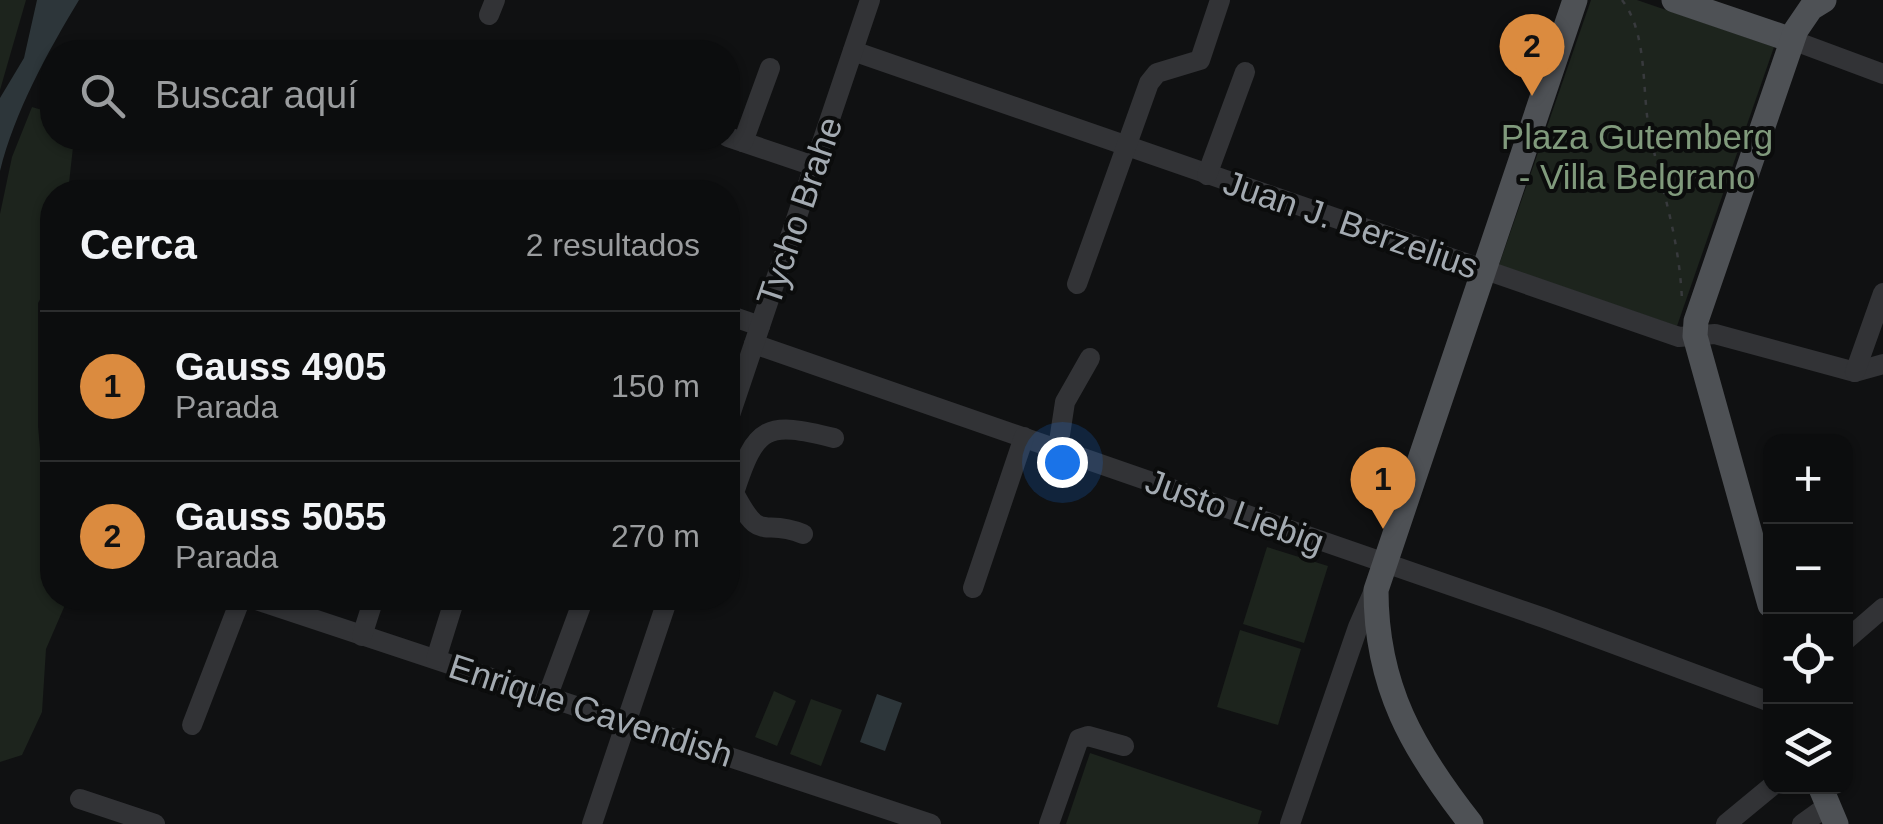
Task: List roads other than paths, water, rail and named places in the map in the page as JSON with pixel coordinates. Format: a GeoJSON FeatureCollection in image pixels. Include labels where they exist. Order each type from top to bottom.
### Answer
{"type":"FeatureCollection","features":[{"type":"Feature","properties":{"kind":"main road"},"geometry":{"type":"LineString","coordinates":[[1470,824],[1412,743],[1394,701],[1379,640],[1380,573],[1575,0]]}},
{"type":"Feature","properties":{"kind":"main road"},"geometry":{"type":"LineString","coordinates":[[1674,0],[1792,40]]}},
{"type":"Feature","properties":{"kind":"main road"},"geometry":{"type":"LineString","coordinates":[[1763,580],[1696,336],[1702,298],[1792,40],[1805,14],[1824,0]]}},
{"type":"Feature","properties":{"kind":"street","name":"Tycho Brahe"},"geometry":{"type":"LineString","coordinates":[[740,385],[870,0]]}},
{"type":"Feature","properties":{"kind":"street"},"geometry":{"type":"LineString","coordinates":[[1077,284],[1149,83],[1157,74],[1200,60],[1220,0]]}},
{"type":"Feature","properties":{"kind":"street"},"geometry":{"type":"LineString","coordinates":[[1792,40],[1883,74]]}},
{"type":"Feature","properties":{"kind":"street","name":"Juan J. Berzelius"},"geometry":{"type":"LineString","coordinates":[[853,51],[1679,337],[1715,334],[1854,372]]}},
{"type":"Feature","properties":{"kind":"street"},"geometry":{"type":"LineString","coordinates":[[740,129],[770,68]]}},
{"type":"Feature","properties":{"kind":"street"},"geometry":{"type":"LineString","coordinates":[[1207,174],[1245,72]]}},
{"type":"Feature","properties":{"kind":"street"},"geometry":{"type":"LineString","coordinates":[[740,141],[814,166]]}},
{"type":"Feature","properties":{"kind":"street"},"geometry":{"type":"LineString","coordinates":[[1854,372],[1883,293]]}},
{"type":"Feature","properties":{"kind":"street","name":"Justo Liebig"},"geometry":{"type":"LineString","coordinates":[[740,323],[757,335],[1380,573],[1763,700]]}},
{"type":"Feature","properties":{"kind":"street"},"geometry":{"type":"LineString","coordinates":[[1869,334],[1873,351],[1883,356]]}},
{"type":"Feature","properties":{"kind":"street"},"geometry":{"type":"LineString","coordinates":[[1058,448],[1065,402],[1090,358]]}},
{"type":"Feature","properties":{"kind":"street"},"geometry":{"type":"LineString","coordinates":[[1854,372],[1883,364]]}},
{"type":"Feature","properties":{"kind":"street"},"geometry":{"type":"LineString","coordinates":[[740,470],[752,440],[774,428],[788,427],[834,438]]}},
{"type":"Feature","properties":{"kind":"street"},"geometry":{"type":"LineString","coordinates":[[972,588],[1024,437]]}},
{"type":"Feature","properties":{"kind":"street"},"geometry":{"type":"LineString","coordinates":[[740,505],[753,524],[803,534]]}},
{"type":"Feature","properties":{"kind":"street"},"geometry":{"type":"LineString","coordinates":[[1290,824],[1380,573]]}},
{"type":"Feature","properties":{"kind":"street"},"geometry":{"type":"LineString","coordinates":[[1853,634],[1883,608]]}},
{"type":"Feature","properties":{"kind":"street"},"geometry":{"type":"LineString","coordinates":[[192,725],[235,610]]}},
{"type":"Feature","properties":{"kind":"street","name":"Enrique Cavendish"},"geometry":{"type":"LineString","coordinates":[[285,610],[627,720],[931,824]]}},
{"type":"Feature","properties":{"kind":"street"},"geometry":{"type":"LineString","coordinates":[[362,636],[370,610]]}},
{"type":"Feature","properties":{"kind":"street"},"geometry":{"type":"LineString","coordinates":[[436,659],[451,610]]}},
{"type":"Feature","properties":{"kind":"street"},"geometry":{"type":"LineString","coordinates":[[548,695],[579,610]]}},
{"type":"Feature","properties":{"kind":"street"},"geometry":{"type":"LineString","coordinates":[[592,824],[664,610]]}},
{"type":"Feature","properties":{"kind":"street"},"geometry":{"type":"LineString","coordinates":[[1350,651],[1361,636],[1379,640]]}},
{"type":"Feature","properties":{"kind":"street"},"geometry":{"type":"LineString","coordinates":[[1049,824],[1079,739],[1088,736],[1124,746]]}},
{"type":"Feature","properties":{"kind":"street"},"geometry":{"type":"LineString","coordinates":[[1726,824],[1763,793]]}},
{"type":"Feature","properties":{"kind":"street"},"geometry":{"type":"LineString","coordinates":[[80,799],[155,824]]}},
{"type":"Feature","properties":{"kind":"street"},"geometry":{"type":"LineString","coordinates":[[1802,824],[1828,805]]}},
{"type":"Feature","properties":{"kind":"place","name":"Gauss 5055"},"geometry":{"type":"Point","coordinates":[1532,96]}},
{"type":"Feature","properties":{"kind":"place","name":"Gauss 4905"},"geometry":{"type":"Point","coordinates":[1383,529]}},
{"type":"Feature","properties":{"kind":"park label","name":"Plaza Gutemberg - Villa Belgrano"},"geometry":{"type":"Point","coordinates":[1637,156]}}]}
